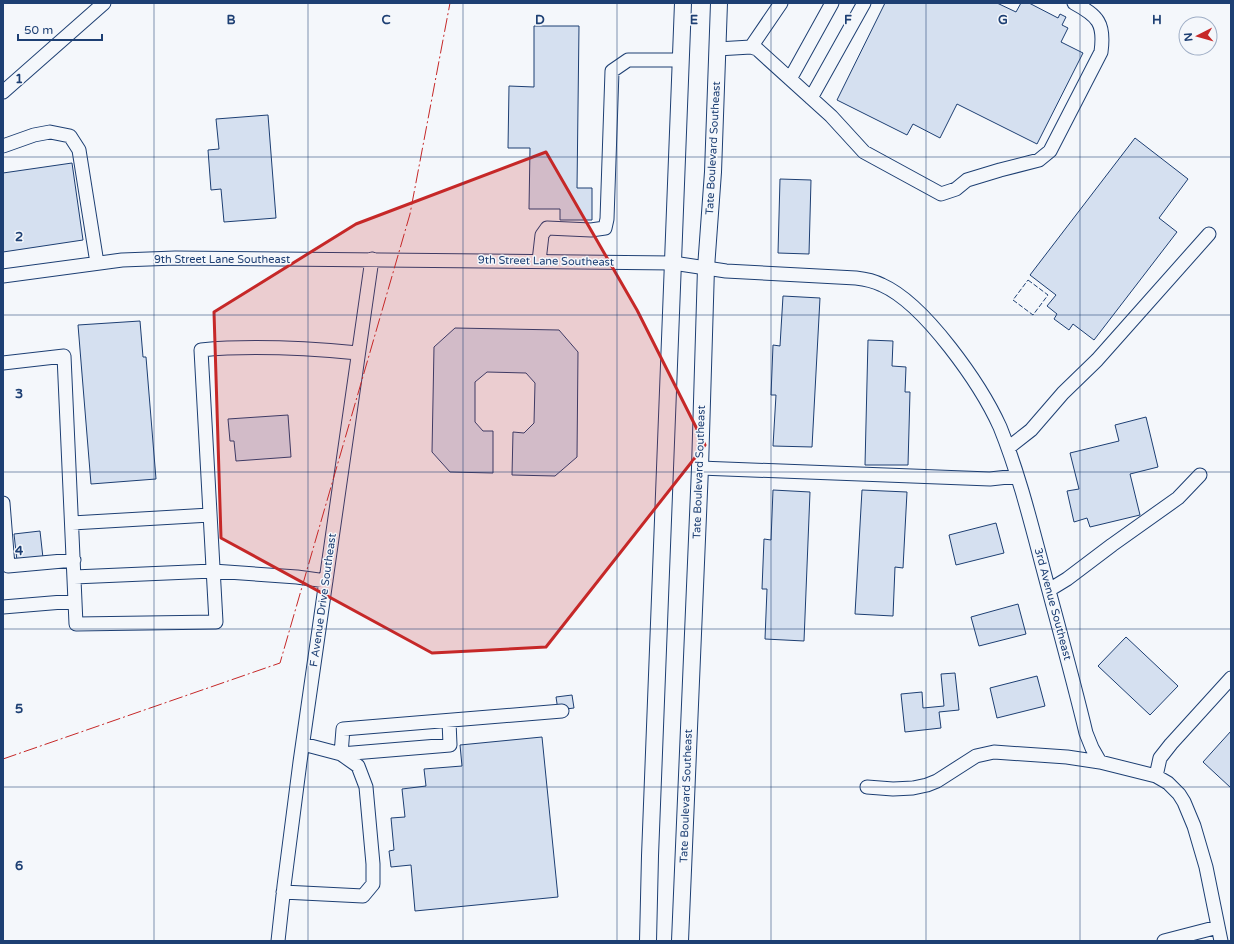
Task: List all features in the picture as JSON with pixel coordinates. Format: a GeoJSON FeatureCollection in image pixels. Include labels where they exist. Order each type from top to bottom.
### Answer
{"type":"FeatureCollection","features":[{"type":"Feature","properties":{"kind":"main road"},"geometry":{"type":"LineString","coordinates":[[648,941],[683,3]]}},
{"type":"Feature","properties":{"kind":"main road","name":"Tate Boulevard Southeast"},"geometry":{"type":"LineString","coordinates":[[680,941],[700,468],[706,268],[713,172],[719,3]]}},
{"type":"Feature","properties":{"kind":"street"},"geometry":{"type":"LineString","coordinates":[[3,92],[104,3]]}},
{"type":"Feature","properties":{"kind":"street"},"geometry":{"type":"LineString","coordinates":[[751,47],[781,3]]}},
{"type":"Feature","properties":{"kind":"street"},"geometry":{"type":"LineString","coordinates":[[790,79],[832,3]]}},
{"type":"Feature","properties":{"kind":"street"},"geometry":{"type":"LineString","coordinates":[[811,98],[864,3]]}},
{"type":"Feature","properties":{"kind":"street"},"geometry":{"type":"LineString","coordinates":[[717,49],[751,47],[757,49],[831,116],[864,152],[940,194],[956,189],[967,180],[1039,160],[1050,151],[1101,52],[1101,30],[1097,19],[1091,12],[1074,3]]}},
{"type":"Feature","properties":{"kind":"street"},"geometry":{"type":"LineString","coordinates":[[539,261],[542,235],[547,228],[591,230],[605,228],[607,219],[612,71],[628,60],[681,60]]}},
{"type":"Feature","properties":{"kind":"street"},"geometry":{"type":"LineString","coordinates":[[3,146],[34,135],[50,132],[70,136],[80,150],[97,263]]}},
{"type":"Feature","properties":{"kind":"street"},"geometry":{"type":"LineString","coordinates":[[1007,446],[1031,430],[1063,393],[1097,360],[1209,234]]}},
{"type":"Feature","properties":{"kind":"street","name":"9th Street Lane Southeast"},"geometry":{"type":"LineString","coordinates":[[3,276],[122,260],[174,258],[673,263],[757,274],[856,278],[882,285],[910,303],[924,317],[951,350],[982,394],[999,426],[1007,446]]}},
{"type":"Feature","properties":{"kind":"street","name":"F Avenue Drive Southeast"},"geometry":{"type":"LineString","coordinates":[[278,941],[283,892],[303,744],[372,259]]}},
{"type":"Feature","properties":{"kind":"street"},"geometry":{"type":"LineString","coordinates":[[3,363],[64,356],[76,624],[216,622],[201,350],[227,347],[304,348],[358,353]]}},
{"type":"Feature","properties":{"kind":"street","name":"3rd Avenue Southeast"},"geometry":{"type":"LineString","coordinates":[[1007,446],[1024,498],[1086,732],[1092,748],[1100,762]]}},
{"type":"Feature","properties":{"kind":"street"},"geometry":{"type":"LineString","coordinates":[[700,468],[977,479],[1017,476]]}},
{"type":"Feature","properties":{"kind":"street"},"geometry":{"type":"LineString","coordinates":[[1049,590],[1067,579],[1178,498],[1200,475]]}},
{"type":"Feature","properties":{"kind":"street"},"geometry":{"type":"LineString","coordinates":[[3,503],[8,566],[74,560]]}},
{"type":"Feature","properties":{"kind":"street"},"geometry":{"type":"LineString","coordinates":[[72,523],[210,515]]}},
{"type":"Feature","properties":{"kind":"street"},"geometry":{"type":"LineString","coordinates":[[74,577],[213,570],[326,581]]}},
{"type":"Feature","properties":{"kind":"street"},"geometry":{"type":"LineString","coordinates":[[3,607],[75,601]]}},
{"type":"Feature","properties":{"kind":"street"},"geometry":{"type":"LineString","coordinates":[[1156,776],[1160,758],[1231,678]]}},
{"type":"Feature","properties":{"kind":"street"},"geometry":{"type":"LineString","coordinates":[[341,754],[343,729],[562,711]]}},
{"type":"Feature","properties":{"kind":"street"},"geometry":{"type":"LineString","coordinates":[[303,744],[341,754],[450,745],[449,721]]}},
{"type":"Feature","properties":{"kind":"street"},"geometry":{"type":"LineString","coordinates":[[867,787],[892,789],[913,788],[927,785],[937,781],[976,756],[994,752],[1067,757],[1100,762],[1156,776],[1168,783],[1178,794],[1184,802],[1194,826],[1206,867],[1221,941]]}},
{"type":"Feature","properties":{"kind":"street"},"geometry":{"type":"LineString","coordinates":[[283,892],[363,896],[373,884],[373,864],[366,787],[358,766],[341,754]]}},
{"type":"Feature","properties":{"kind":"street"},"geometry":{"type":"LineString","coordinates":[[1164,941],[1218,927]]}},
{"type":"Feature","properties":{"kind":"highlighted area"},"geometry":{"type":"Polygon","coordinates":[[[546,152],[637,310],[705,445],[546,647],[432,653],[221,538],[214,312],[356,224],[546,152]]]}},
{"type":"Feature","properties":{"kind":"building"},"geometry":{"type":"Polygon","coordinates":[[[885,3],[997,3],[1016,12],[1021,3],[1029,3],[1058,18],[1060,14],[1066,17],[1062,25],[1068,28],[1061,42],[1083,53],[1037,144],[957,104],[940,138],[913,124],[907,135],[837,100],[885,3]]]}},
{"type":"Feature","properties":{"kind":"building"},"geometry":{"type":"Polygon","coordinates":[[[534,26],[579,26],[577,188],[592,188],[592,220],[560,220],[560,209],[529,209],[530,148],[508,148],[509,86],[534,87],[534,26]]]}},
{"type":"Feature","properties":{"kind":"building"},"geometry":{"type":"Polygon","coordinates":[[[268,115],[276,218],[224,222],[221,189],[211,190],[208,150],[219,149],[216,119],[268,115]]]}},
{"type":"Feature","properties":{"kind":"building"},"geometry":{"type":"Polygon","coordinates":[[[1135,138],[1188,179],[1159,218],[1177,232],[1094,340],[1073,324],[1069,330],[1054,319],[1057,314],[1047,306],[1056,295],[1030,275],[1135,138]]]}},
{"type":"Feature","properties":{"kind":"building"},"geometry":{"type":"Polygon","coordinates":[[[72,163],[83,240],[3,252],[3,173],[72,163]]]}},
{"type":"Feature","properties":{"kind":"building"},"geometry":{"type":"Polygon","coordinates":[[[780,179],[811,180],[809,254],[778,253],[780,179]]]}},
{"type":"Feature","properties":{"kind":"building"},"geometry":{"type":"Polygon","coordinates":[[[783,296],[820,298],[812,447],[773,446],[776,395],[771,395],[773,345],[780,346],[783,296]]]}},
{"type":"Feature","properties":{"kind":"building"},"geometry":{"type":"Polygon","coordinates":[[[140,321],[143,357],[146,357],[156,479],[91,484],[78,325],[140,321]]]}},
{"type":"Feature","properties":{"kind":"building"},"geometry":{"type":"Polygon","coordinates":[[[455,328],[559,330],[578,352],[577,457],[555,476],[512,475],[513,432],[524,433],[534,423],[535,383],[526,373],[487,372],[475,382],[475,422],[483,431],[493,431],[493,473],[450,472],[432,452],[434,347],[455,328]]]}},
{"type":"Feature","properties":{"kind":"building"},"geometry":{"type":"Polygon","coordinates":[[[868,340],[893,341],[892,366],[906,367],[905,392],[910,392],[908,465],[865,465],[868,340]]]}},
{"type":"Feature","properties":{"kind":"building"},"geometry":{"type":"Polygon","coordinates":[[[288,415],[291,457],[236,461],[234,441],[230,441],[228,419],[288,415]]]}},
{"type":"Feature","properties":{"kind":"building"},"geometry":{"type":"Polygon","coordinates":[[[1146,417],[1158,467],[1130,474],[1140,515],[1090,527],[1087,518],[1074,522],[1067,491],[1079,489],[1070,453],[1119,441],[1115,425],[1146,417]]]}},
{"type":"Feature","properties":{"kind":"building"},"geometry":{"type":"Polygon","coordinates":[[[773,490],[810,492],[804,641],[765,639],[767,589],[762,589],[764,539],[771,540],[773,490]]]}},
{"type":"Feature","properties":{"kind":"building"},"geometry":{"type":"Polygon","coordinates":[[[862,490],[907,492],[903,568],[895,567],[893,616],[855,614],[862,490]]]}},
{"type":"Feature","properties":{"kind":"building"},"geometry":{"type":"Polygon","coordinates":[[[996,523],[1004,553],[956,565],[949,535],[996,523]]]}},
{"type":"Feature","properties":{"kind":"building"},"geometry":{"type":"Polygon","coordinates":[[[40,531],[43,558],[17,561],[14,534],[40,531]]]}},
{"type":"Feature","properties":{"kind":"building"},"geometry":{"type":"Polygon","coordinates":[[[1018,604],[1026,634],[979,646],[971,617],[1018,604]]]}},
{"type":"Feature","properties":{"kind":"building"},"geometry":{"type":"Polygon","coordinates":[[[1126,637],[1178,686],[1150,715],[1098,666],[1126,637]]]}},
{"type":"Feature","properties":{"kind":"building"},"geometry":{"type":"Polygon","coordinates":[[[955,673],[959,710],[939,712],[941,728],[905,732],[901,694],[922,692],[923,708],[944,706],[941,674],[955,673]]]}},
{"type":"Feature","properties":{"kind":"building"},"geometry":{"type":"Polygon","coordinates":[[[1037,676],[1045,706],[997,718],[990,688],[1037,676]]]}},
{"type":"Feature","properties":{"kind":"building"},"geometry":{"type":"Polygon","coordinates":[[[572,695],[574,708],[558,710],[556,697],[572,695]]]}},
{"type":"Feature","properties":{"kind":"building"},"geometry":{"type":"Polygon","coordinates":[[[1231,731],[1231,788],[1203,762],[1231,731]]]}},
{"type":"Feature","properties":{"kind":"building"},"geometry":{"type":"Polygon","coordinates":[[[542,737],[558,897],[415,911],[411,865],[391,867],[389,851],[394,850],[391,818],[405,817],[402,789],[426,786],[424,769],[462,766],[460,745],[542,737]]]}},
{"type":"Feature","properties":{"kind":"fence"},"geometry":{"type":"LineString","coordinates":[[1028,280],[1048,295],[1033,315],[1013,300],[1028,280]]}},
{"type":"Feature","properties":{"kind":"power"},"geometry":{"type":"LineString","coordinates":[[3,759],[280,663],[410,214],[450,3]]}}]}
